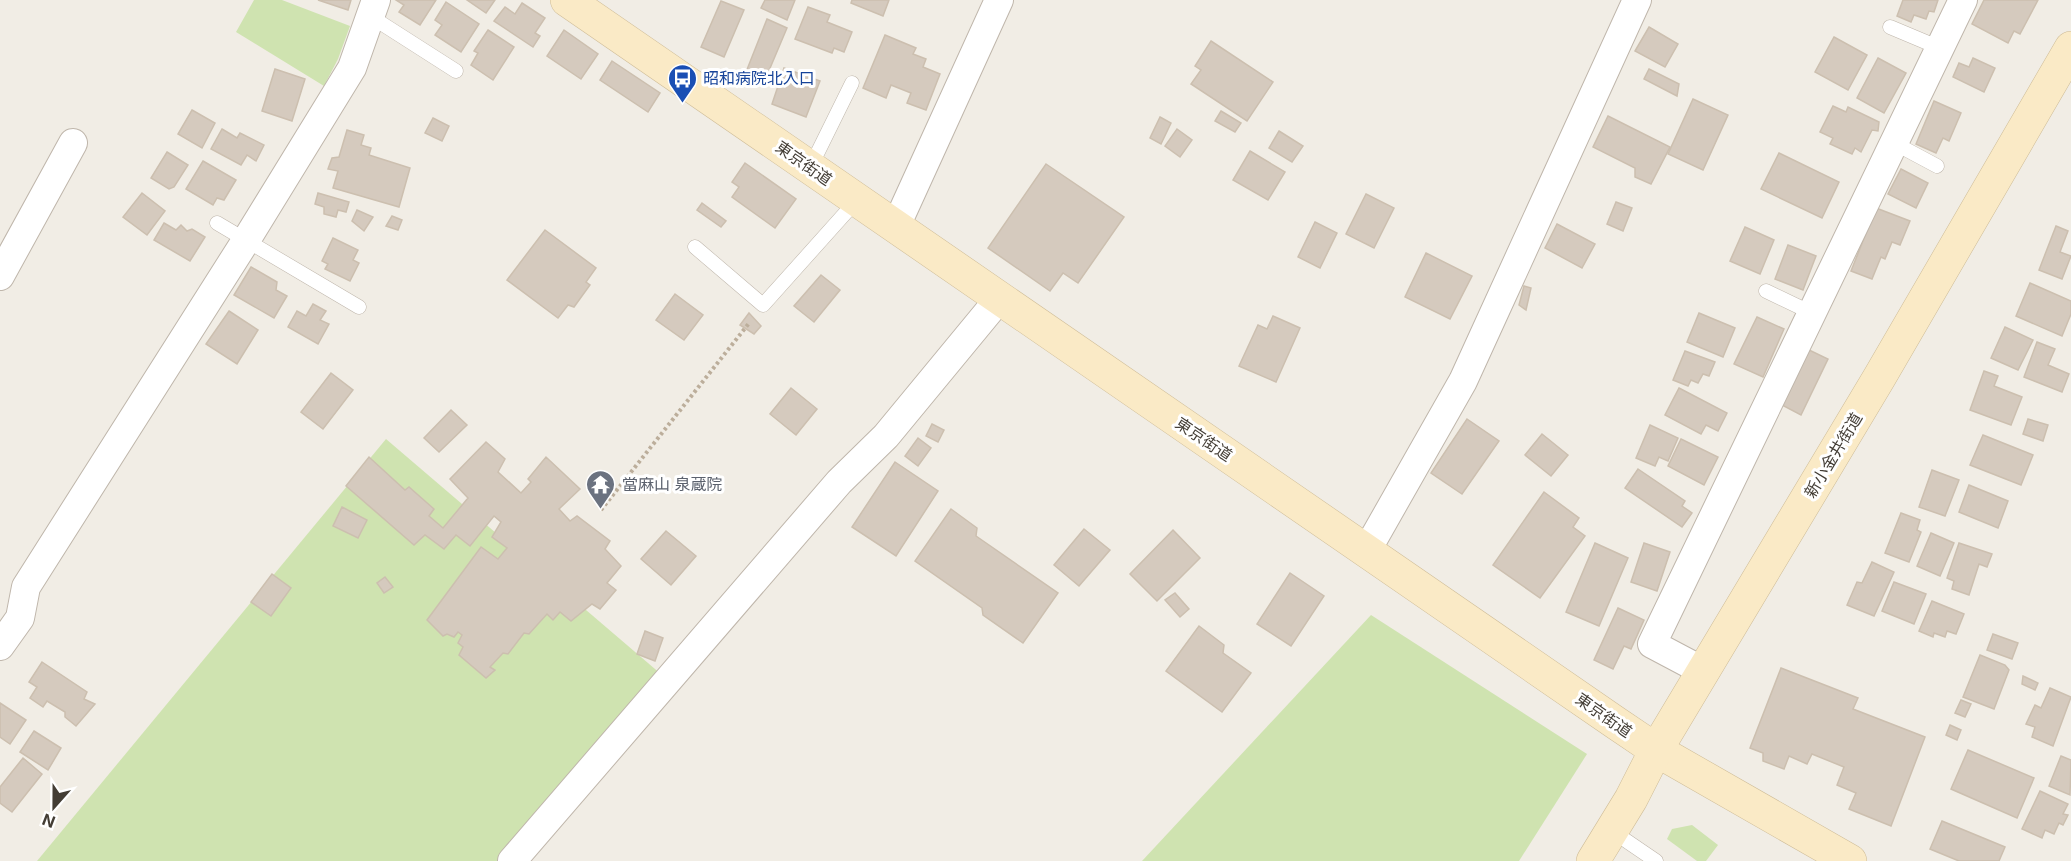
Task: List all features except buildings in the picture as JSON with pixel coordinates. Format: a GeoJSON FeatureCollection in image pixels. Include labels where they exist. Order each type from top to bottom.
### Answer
{"type":"FeatureCollection","features":[{"type":"Feature","properties":{"kind":"main road","name":"東京街道"},"geometry":{"type":"LineString","coordinates":[[571,1],[999,300],[1656,750],[1850,861]]}},
{"type":"Feature","properties":{"kind":"main road","name":"新小金井街道"},"geometry":{"type":"LineString","coordinates":[[1593,861],[1656,750],[1879,378],[2071,48]]}},
{"type":"Feature","properties":{"kind":"street"},"geometry":{"type":"LineString","coordinates":[[896,226],[999,0]]}},
{"type":"Feature","properties":{"kind":"street"},"geometry":{"type":"LineString","coordinates":[[1367,550],[1462,381],[1637,0]]}},
{"type":"Feature","properties":{"kind":"street"},"geometry":{"type":"LineString","coordinates":[[1703,671],[1652,644],[1963,0]]}},
{"type":"Feature","properties":{"kind":"street"},"geometry":{"type":"LineString","coordinates":[[0,646],[20,618],[26,587],[245,242],[352,68],[373,8]]}},
{"type":"Feature","properties":{"kind":"street"},"geometry":{"type":"LineString","coordinates":[[0,276],[73,142]]}},
{"type":"Feature","properties":{"kind":"street"},"geometry":{"type":"LineString","coordinates":[[512,861],[839,482],[886,436],[999,300]]}},
{"type":"Feature","properties":{"kind":"lane"},"geometry":{"type":"LineString","coordinates":[[373,8],[456,71]]}},
{"type":"Feature","properties":{"kind":"lane"},"geometry":{"type":"LineString","coordinates":[[1890,27],[1940,48]]}},
{"type":"Feature","properties":{"kind":"lane"},"geometry":{"type":"LineString","coordinates":[[810,168],[852,83]]}},
{"type":"Feature","properties":{"kind":"lane"},"geometry":{"type":"LineString","coordinates":[[1894,143],[1937,166]]}},
{"type":"Feature","properties":{"kind":"lane"},"geometry":{"type":"LineString","coordinates":[[695,247],[763,305],[857,200]]}},
{"type":"Feature","properties":{"kind":"lane"},"geometry":{"type":"LineString","coordinates":[[217,223],[245,242],[359,307]]}},
{"type":"Feature","properties":{"kind":"lane"},"geometry":{"type":"LineString","coordinates":[[1766,291],[1812,313]]}},
{"type":"Feature","properties":{"kind":"lane"},"geometry":{"type":"LineString","coordinates":[[1612,831],[1656,861]]}},
{"type":"Feature","properties":{"kind":"path"},"geometry":{"type":"LineString","coordinates":[[601,510],[763,305]]}},
{"type":"Feature","properties":{"kind":"green space"},"geometry":{"type":"Polygon","coordinates":[[[254,0],[282,0],[350,26],[338,59],[324,86],[236,32],[254,0]]]}},
{"type":"Feature","properties":{"kind":"green space"},"geometry":{"type":"Polygon","coordinates":[[[386,439],[662,675],[503,861],[37,861],[386,439]]]}},
{"type":"Feature","properties":{"kind":"green space"},"geometry":{"type":"Polygon","coordinates":[[[1371,615],[1587,754],[1519,861],[1142,861],[1371,615]]]}},
{"type":"Feature","properties":{"kind":"green space"},"geometry":{"type":"Polygon","coordinates":[[[1692,825],[1718,845],[1706,861],[1697,861],[1667,839],[1672,829],[1692,825]]]}},
{"type":"Feature","properties":{"kind":"place","name":"昭和病院北入口"},"geometry":{"type":"Point","coordinates":[682,104]}},
{"type":"Feature","properties":{"kind":"place","name":"當麻山 泉蔵院"},"geometry":{"type":"Point","coordinates":[601,510]}}]}
